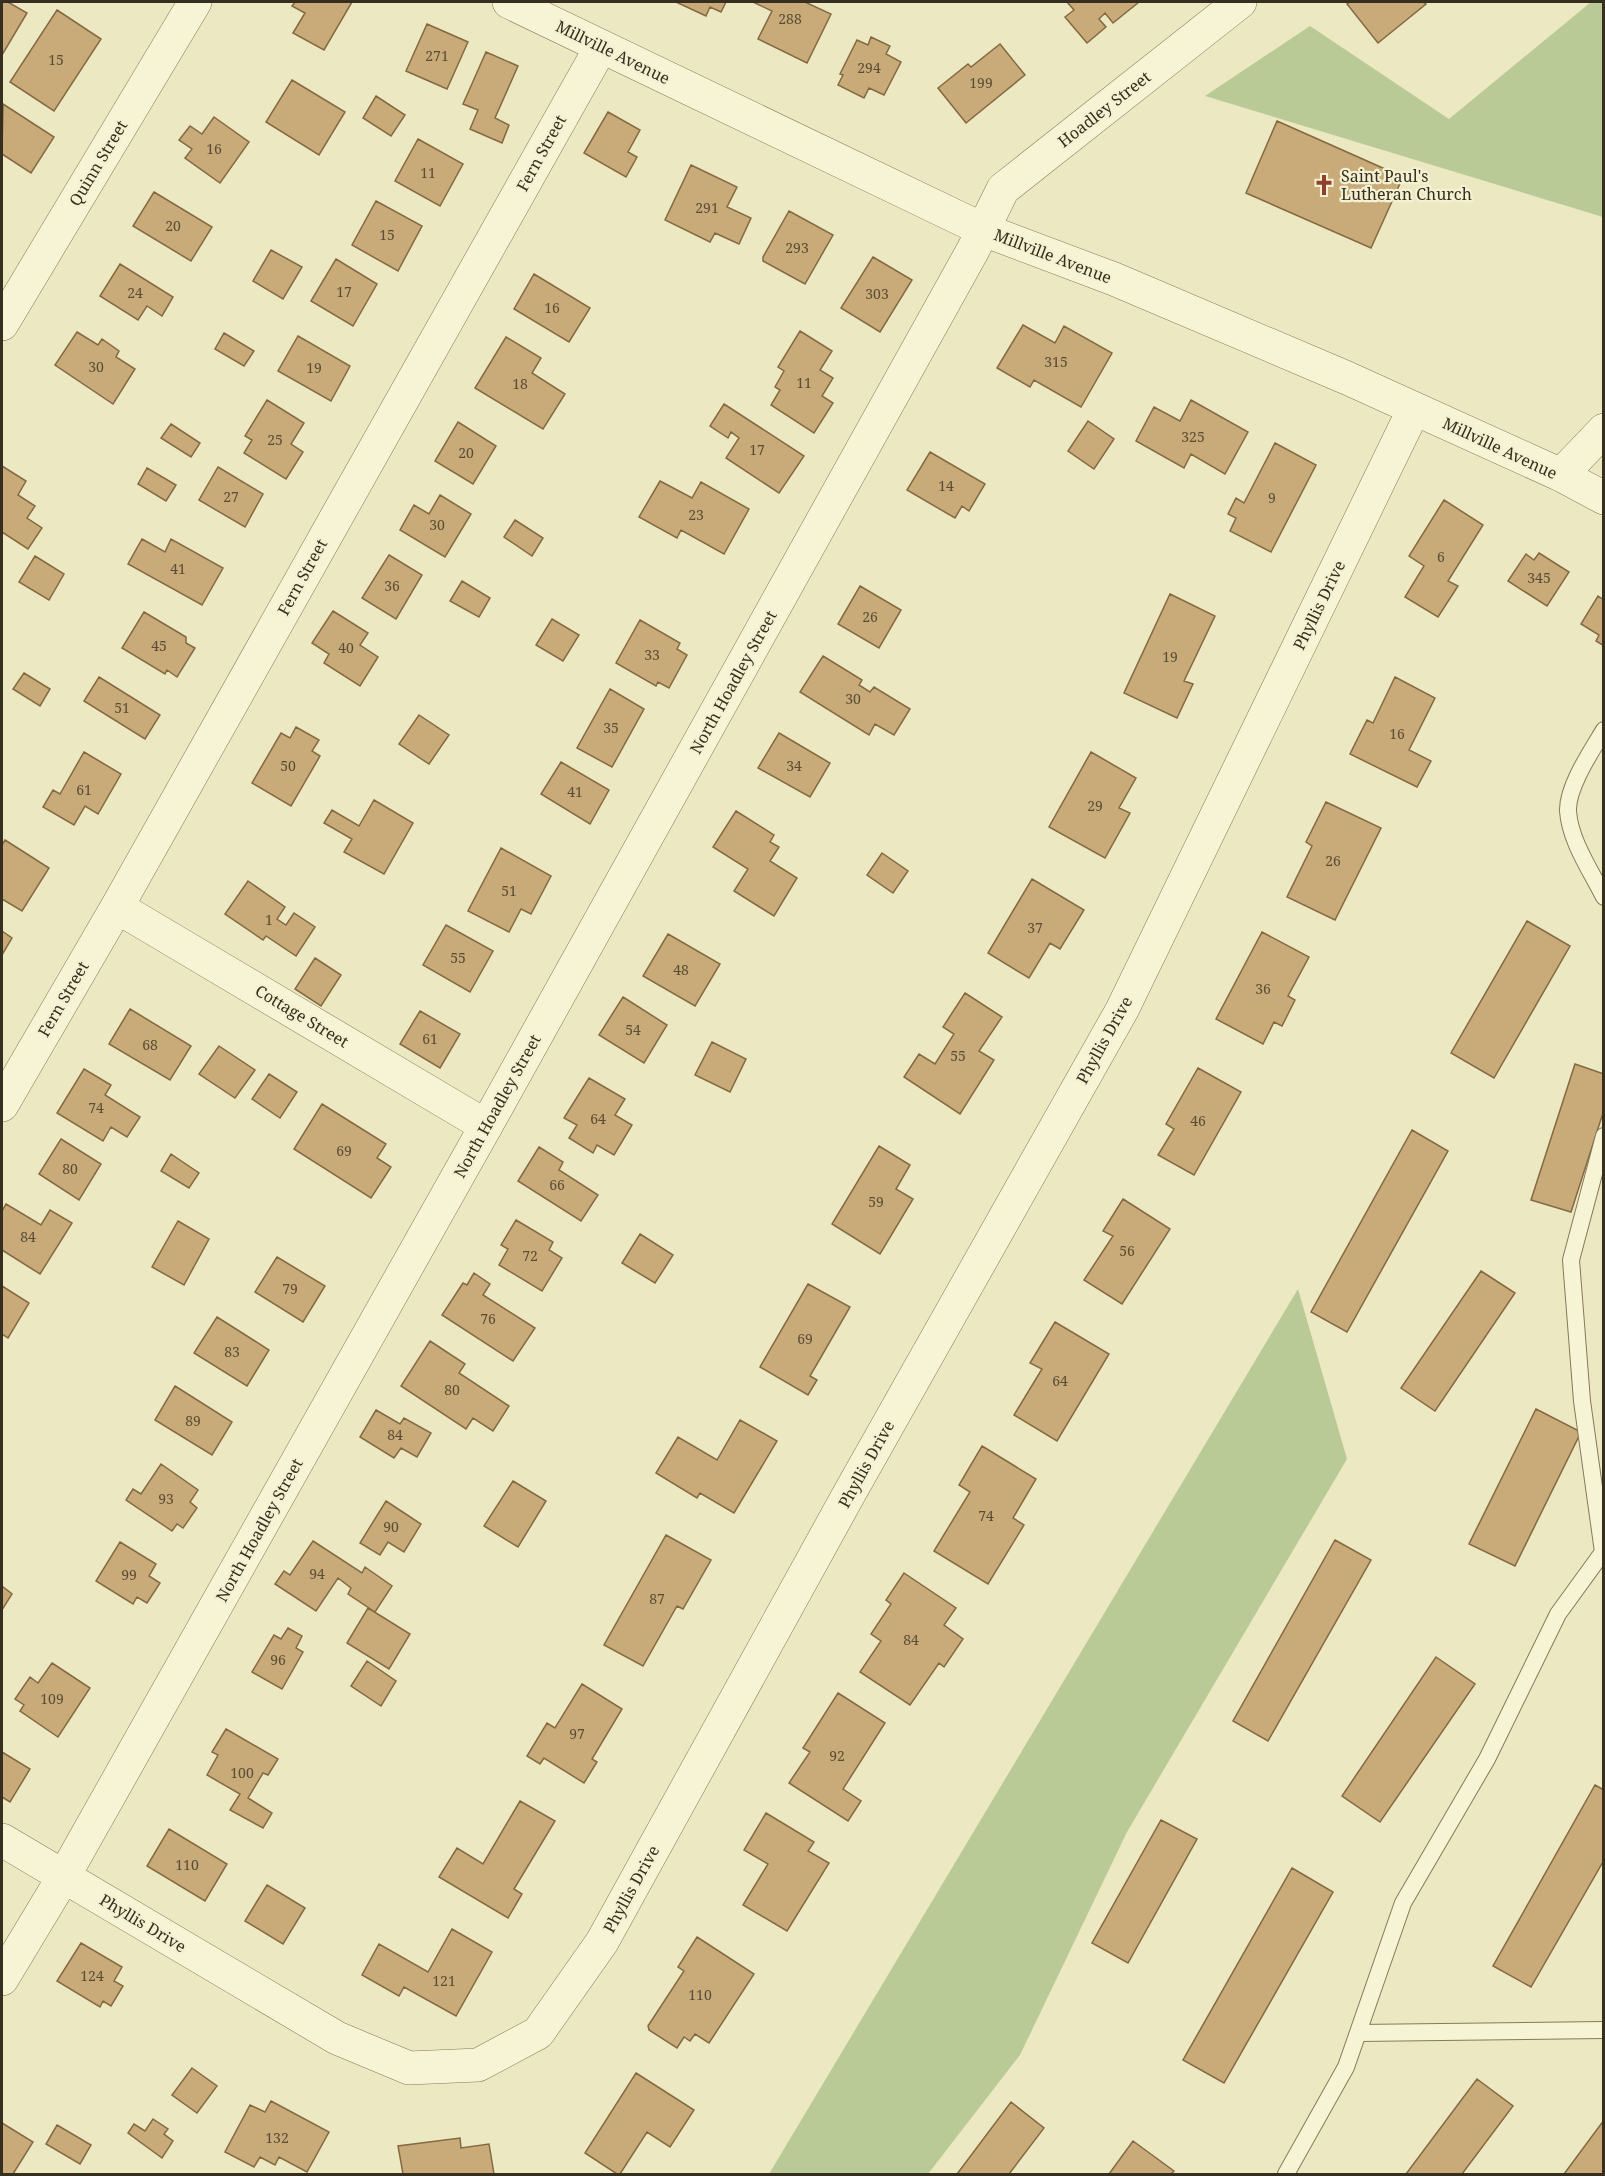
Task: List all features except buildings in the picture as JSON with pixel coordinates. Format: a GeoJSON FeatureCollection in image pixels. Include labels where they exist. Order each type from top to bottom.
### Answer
{"type":"FeatureCollection","features":[{"type":"Feature","properties":{"kind":"street","name":"Quinn Street"},"geometry":{"type":"LineString","coordinates":[[2,324],[195,2]]}},
{"type":"Feature","properties":{"kind":"street","name":"Millville Avenue"},"geometry":{"type":"LineString","coordinates":[[509,2],[984,230],[1114,279],[1414,409],[1561,475],[1604,498]]}},
{"type":"Feature","properties":{"kind":"street","name":"Hoadley Street"},"geometry":{"type":"LineString","coordinates":[[984,230],[1003,189],[1240,2]]}},
{"type":"Feature","properties":{"kind":"street","name":"Fern Street"},"geometry":{"type":"LineString","coordinates":[[2,1105],[117,907],[601,47]]}},
{"type":"Feature","properties":{"kind":"street","name":"North Hoadley Street"},"geometry":{"type":"LineString","coordinates":[[2,1979],[64,1876],[486,1126],[984,230]]}},
{"type":"Feature","properties":{"kind":"street","name":"Phyllis Drive"},"geometry":{"type":"LineString","coordinates":[[2,1840],[337,2038],[409,2068],[478,2065],[538,2034],[602,1941],[844,1504],[1122,1010],[1414,409]]}},
{"type":"Feature","properties":{"kind":"street"},"geometry":{"type":"LineString","coordinates":[[1561,475],[1604,430]]}},
{"type":"Feature","properties":{"kind":"street","name":"Cottage Street"},"geometry":{"type":"LineString","coordinates":[[117,907],[486,1126]]}},
{"type":"Feature","properties":{"kind":"lane"},"geometry":{"type":"LineString","coordinates":[[1604,730],[1575,780],[1568,809],[1573,832],[1604,897]]}},
{"type":"Feature","properties":{"kind":"lane"},"geometry":{"type":"LineString","coordinates":[[1286,2175],[1346,2067],[1403,1903],[1487,1759],[1558,1614],[1603,1553],[1581,1401],[1571,1260],[1604,1136]]}},
{"type":"Feature","properties":{"kind":"lane"},"geometry":{"type":"LineString","coordinates":[[1358,2033],[1604,2030]]}},
{"type":"Feature","properties":{"kind":"green space"},"geometry":{"type":"Polygon","coordinates":[[[1591,2],[1603,2],[1603,217],[1205,96],[1310,26],[1449,119],[1591,2]]]}},
{"type":"Feature","properties":{"kind":"green space"},"geometry":{"type":"Polygon","coordinates":[[[1298,1289],[1347,1459],[1127,1832],[1020,2055],[928,2174],[769,2174],[1298,1289]]]}},
{"type":"Feature","properties":{"kind":"place","name":"Saint Paul's Lutheran Church"},"geometry":{"type":"Point","coordinates":[1324,185]}}]}
